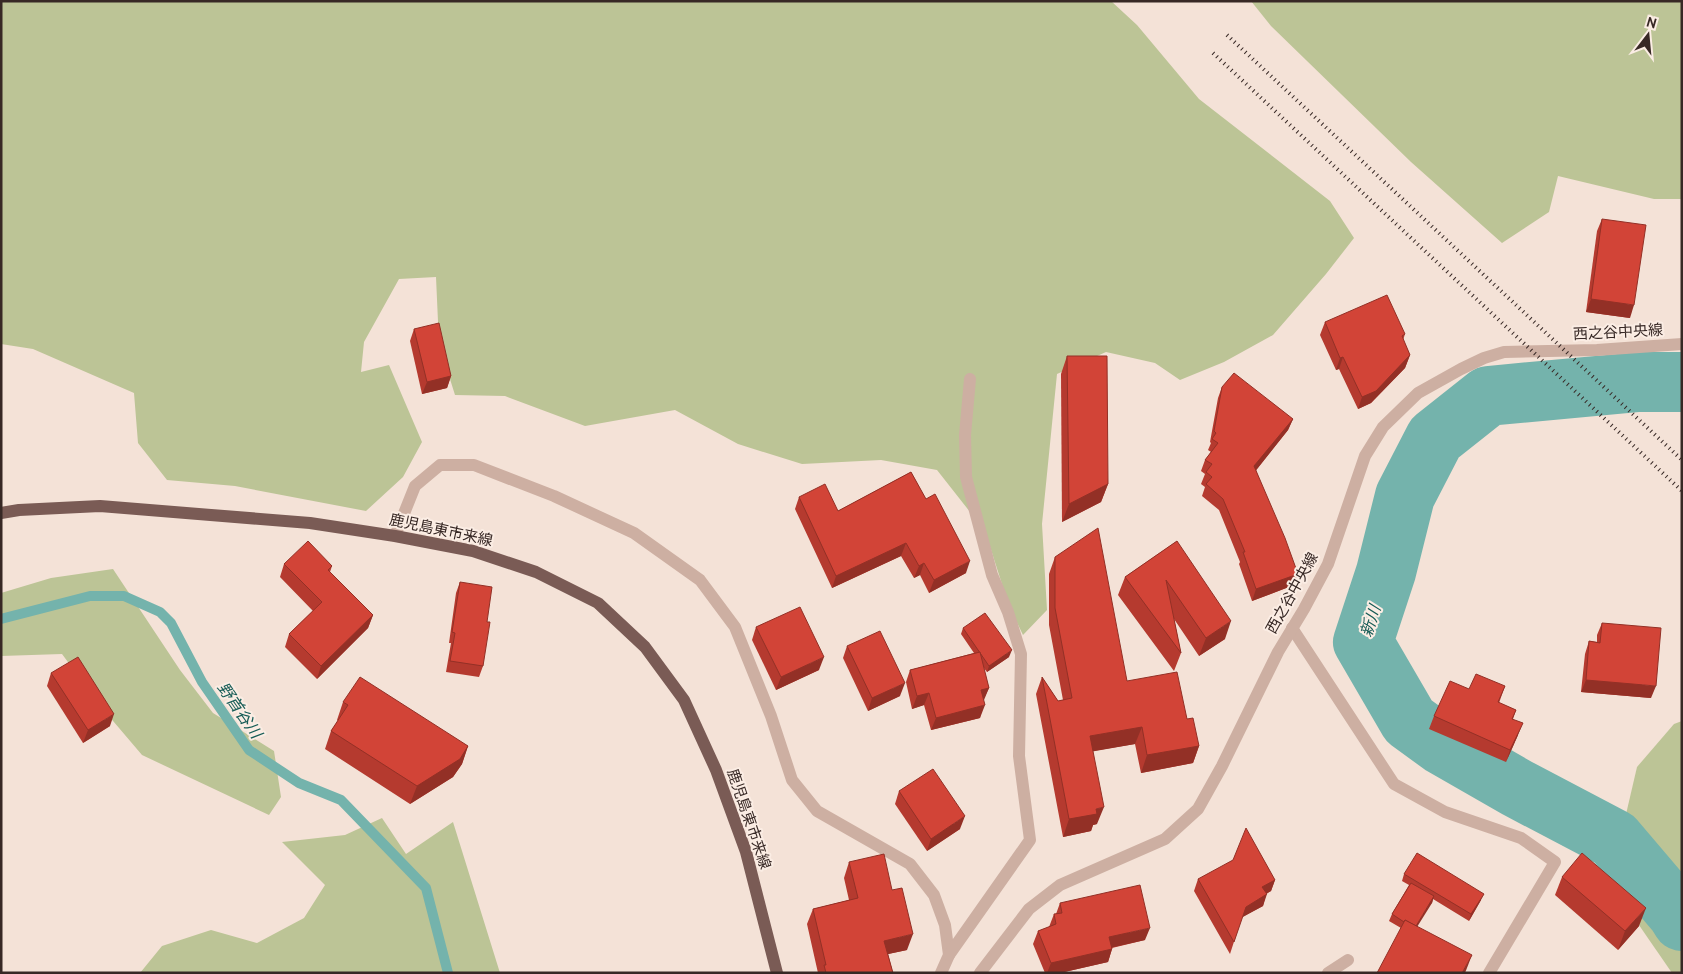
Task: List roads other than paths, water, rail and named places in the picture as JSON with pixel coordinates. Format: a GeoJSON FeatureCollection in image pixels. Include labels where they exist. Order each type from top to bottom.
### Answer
{"type":"FeatureCollection","features":[{"type":"Feature","properties":{"kind":"main road","name":"鹿児島東市来線"},"geometry":{"type":"LineString","coordinates":[[1,513],[19,510],[100,506],[310,523],[395,536],[473,551],[536,572],[598,603],[645,647],[684,700],[716,770],[746,852],[777,973]]}},
{"type":"Feature","properties":{"kind":"street","name":"西之谷中央線"},"geometry":{"type":"LineString","coordinates":[[980,973],[1029,909],[1060,885],[1165,839],[1198,809],[1222,766],[1278,652],[1328,564],[1365,456],[1383,427],[1418,393],[1484,358],[1504,352],[1597,350],[1682,344]]}},
{"type":"Feature","properties":{"kind":"street"},"geometry":{"type":"LineString","coordinates":[[941,973],[949,955],[1030,840],[1019,756],[1021,654],[1008,612],[992,575],[966,477],[965,435],[970,379]]}},
{"type":"Feature","properties":{"kind":"street"},"geometry":{"type":"LineString","coordinates":[[395,536],[414,486],[440,465],[474,465],[554,496],[634,533],[700,580],[735,627],[771,716],[792,780],[817,811],[910,864],[934,895],[946,925],[949,955]]}},
{"type":"Feature","properties":{"kind":"street"},"geometry":{"type":"LineString","coordinates":[[1292,628],[1394,784],[1445,812],[1520,838],[1555,862],[1489,973]]}},
{"type":"Feature","properties":{"kind":"street"},"geometry":{"type":"LineString","coordinates":[[1328,973],[1348,960]]}},
{"type":"Feature","properties":{"kind":"waterway","name":"新川"},"geometry":{"type":"LineString","coordinates":[[1682,382],[1639,382],[1488,396],[1435,438],[1405,496],[1386,572],[1363,642],[1409,721],[1442,745],[1517,788],[1614,839],[1682,921]]}},
{"type":"Feature","properties":{"kind":"waterway","name":"野首谷川"},"geometry":{"type":"LineString","coordinates":[[1,619],[90,596],[124,596],[160,612],[171,623],[202,682],[249,750],[299,783],[341,800],[426,888],[448,973]]}},
{"type":"Feature","properties":{"kind":"railway"},"geometry":{"type":"LineString","coordinates":[[1227,35],[1682,460]]}},
{"type":"Feature","properties":{"kind":"railway"},"geometry":{"type":"LineString","coordinates":[[1213,53],[1682,491]]}}]}
